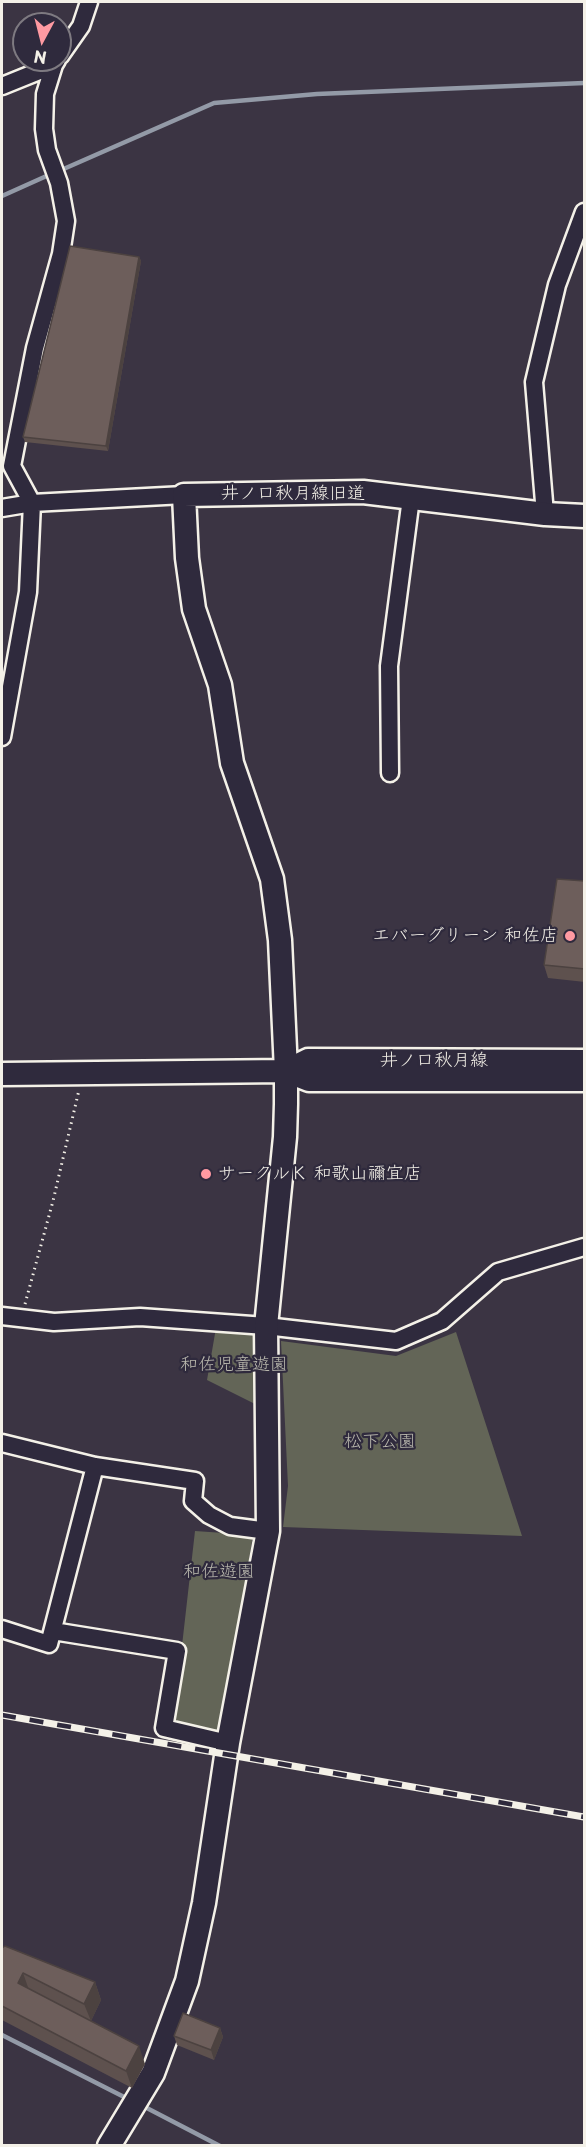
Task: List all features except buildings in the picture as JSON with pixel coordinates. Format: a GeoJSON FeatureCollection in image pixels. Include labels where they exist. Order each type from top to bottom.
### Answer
{"type":"FeatureCollection","features":[{"type":"Feature","properties":{"kind":"street"},"geometry":{"type":"LineString","coordinates":[[72,39],[81,26],[89,2]]}},
{"type":"Feature","properties":{"kind":"street"},"geometry":{"type":"LineString","coordinates":[[2,86],[32,72]]}},
{"type":"Feature","properties":{"kind":"street"},"geometry":{"type":"LineString","coordinates":[[2,737],[28,592],[32,504],[12,466],[35,348],[63,243],[66,221],[59,183],[47,150],[44,129],[45,94],[53,72]]}},
{"type":"Feature","properties":{"kind":"street"},"geometry":{"type":"LineString","coordinates":[[545,514],[534,382],[557,285],[585,212]]}},
{"type":"Feature","properties":{"kind":"street","name":"井ノ口秋月線旧道"},"geometry":{"type":"LineString","coordinates":[[2,508],[32,504],[184,495],[363,492],[545,514],[585,516]]}},
{"type":"Feature","properties":{"kind":"street"},"geometry":{"type":"LineString","coordinates":[[110,2145],[153,2073],[187,1982],[204,1903],[228,1743],[268,1531],[266,1326],[285,1137],[286,1071],[280,940],[272,879],[231,763],[220,686],[194,609],[187,558],[184,495]]}},
{"type":"Feature","properties":{"kind":"street"},"geometry":{"type":"LineString","coordinates":[[390,773],[390,666],[411,498]]}},
{"type":"Feature","properties":{"kind":"street","name":"井ノ口秋月線"},"geometry":{"type":"LineString","coordinates":[[286,1071],[308,1060],[585,1061]]}},
{"type":"Feature","properties":{"kind":"street","name":"井ノ口秋月線"},"geometry":{"type":"LineString","coordinates":[[2,1074],[286,1071],[309,1080],[585,1080]]}},
{"type":"Feature","properties":{"kind":"street"},"geometry":{"type":"LineString","coordinates":[[2,1316],[54,1322],[140,1317],[266,1326],[396,1341],[442,1321],[498,1272],[585,1247]]}},
{"type":"Feature","properties":{"kind":"street"},"geometry":{"type":"LineString","coordinates":[[2,1443],[95,1466],[195,1481],[193,1501],[209,1515],[230,1526],[268,1531]]}},
{"type":"Feature","properties":{"kind":"street"},"geometry":{"type":"LineString","coordinates":[[2,1629],[49,1644],[95,1466]]}},
{"type":"Feature","properties":{"kind":"street"},"geometry":{"type":"LineString","coordinates":[[53,1631],[177,1652],[165,1728],[228,1743]]}},
{"type":"Feature","properties":{"kind":"path"},"geometry":{"type":"LineString","coordinates":[[21,1318],[53,1201],[82,1073]]}},
{"type":"Feature","properties":{"kind":"green space","name":"和佐児童遊園"},"geometry":{"type":"Polygon","coordinates":[[[217,1322],[259,1334],[257,1405],[207,1380],[217,1322]]]}},
{"type":"Feature","properties":{"kind":"green space","name":"松下公園"},"geometry":{"type":"Polygon","coordinates":[[[456,1332],[522,1536],[283,1527],[288,1486],[281,1341],[396,1356],[456,1332]]]}},
{"type":"Feature","properties":{"kind":"green space","name":"和佐遊園"},"geometry":{"type":"Polygon","coordinates":[[[195,1531],[253,1535],[221,1736],[173,1725],[195,1531]]]}},
{"type":"Feature","properties":{"kind":"waterway"},"geometry":{"type":"LineString","coordinates":[[59,171],[214,103],[317,94],[584,83]]}},
{"type":"Feature","properties":{"kind":"waterway"},"geometry":{"type":"LineString","coordinates":[[2,196],[51,174]]}},
{"type":"Feature","properties":{"kind":"waterway"},"geometry":{"type":"LineString","coordinates":[[2,2035],[130,2100]]}},
{"type":"Feature","properties":{"kind":"waterway"},"geometry":{"type":"LineString","coordinates":[[141,2105],[220,2146]]}},
{"type":"Feature","properties":{"kind":"railway"},"geometry":{"type":"LineString","coordinates":[[2,1715],[584,1817]]}},
{"type":"Feature","properties":{"kind":"place","name":"エバーグリーン 和佐店"},"geometry":{"type":"Point","coordinates":[570,936]}},
{"type":"Feature","properties":{"kind":"place","name":"サークルＫ 和歌山禰宜店"},"geometry":{"type":"Point","coordinates":[206,1174]}}]}
